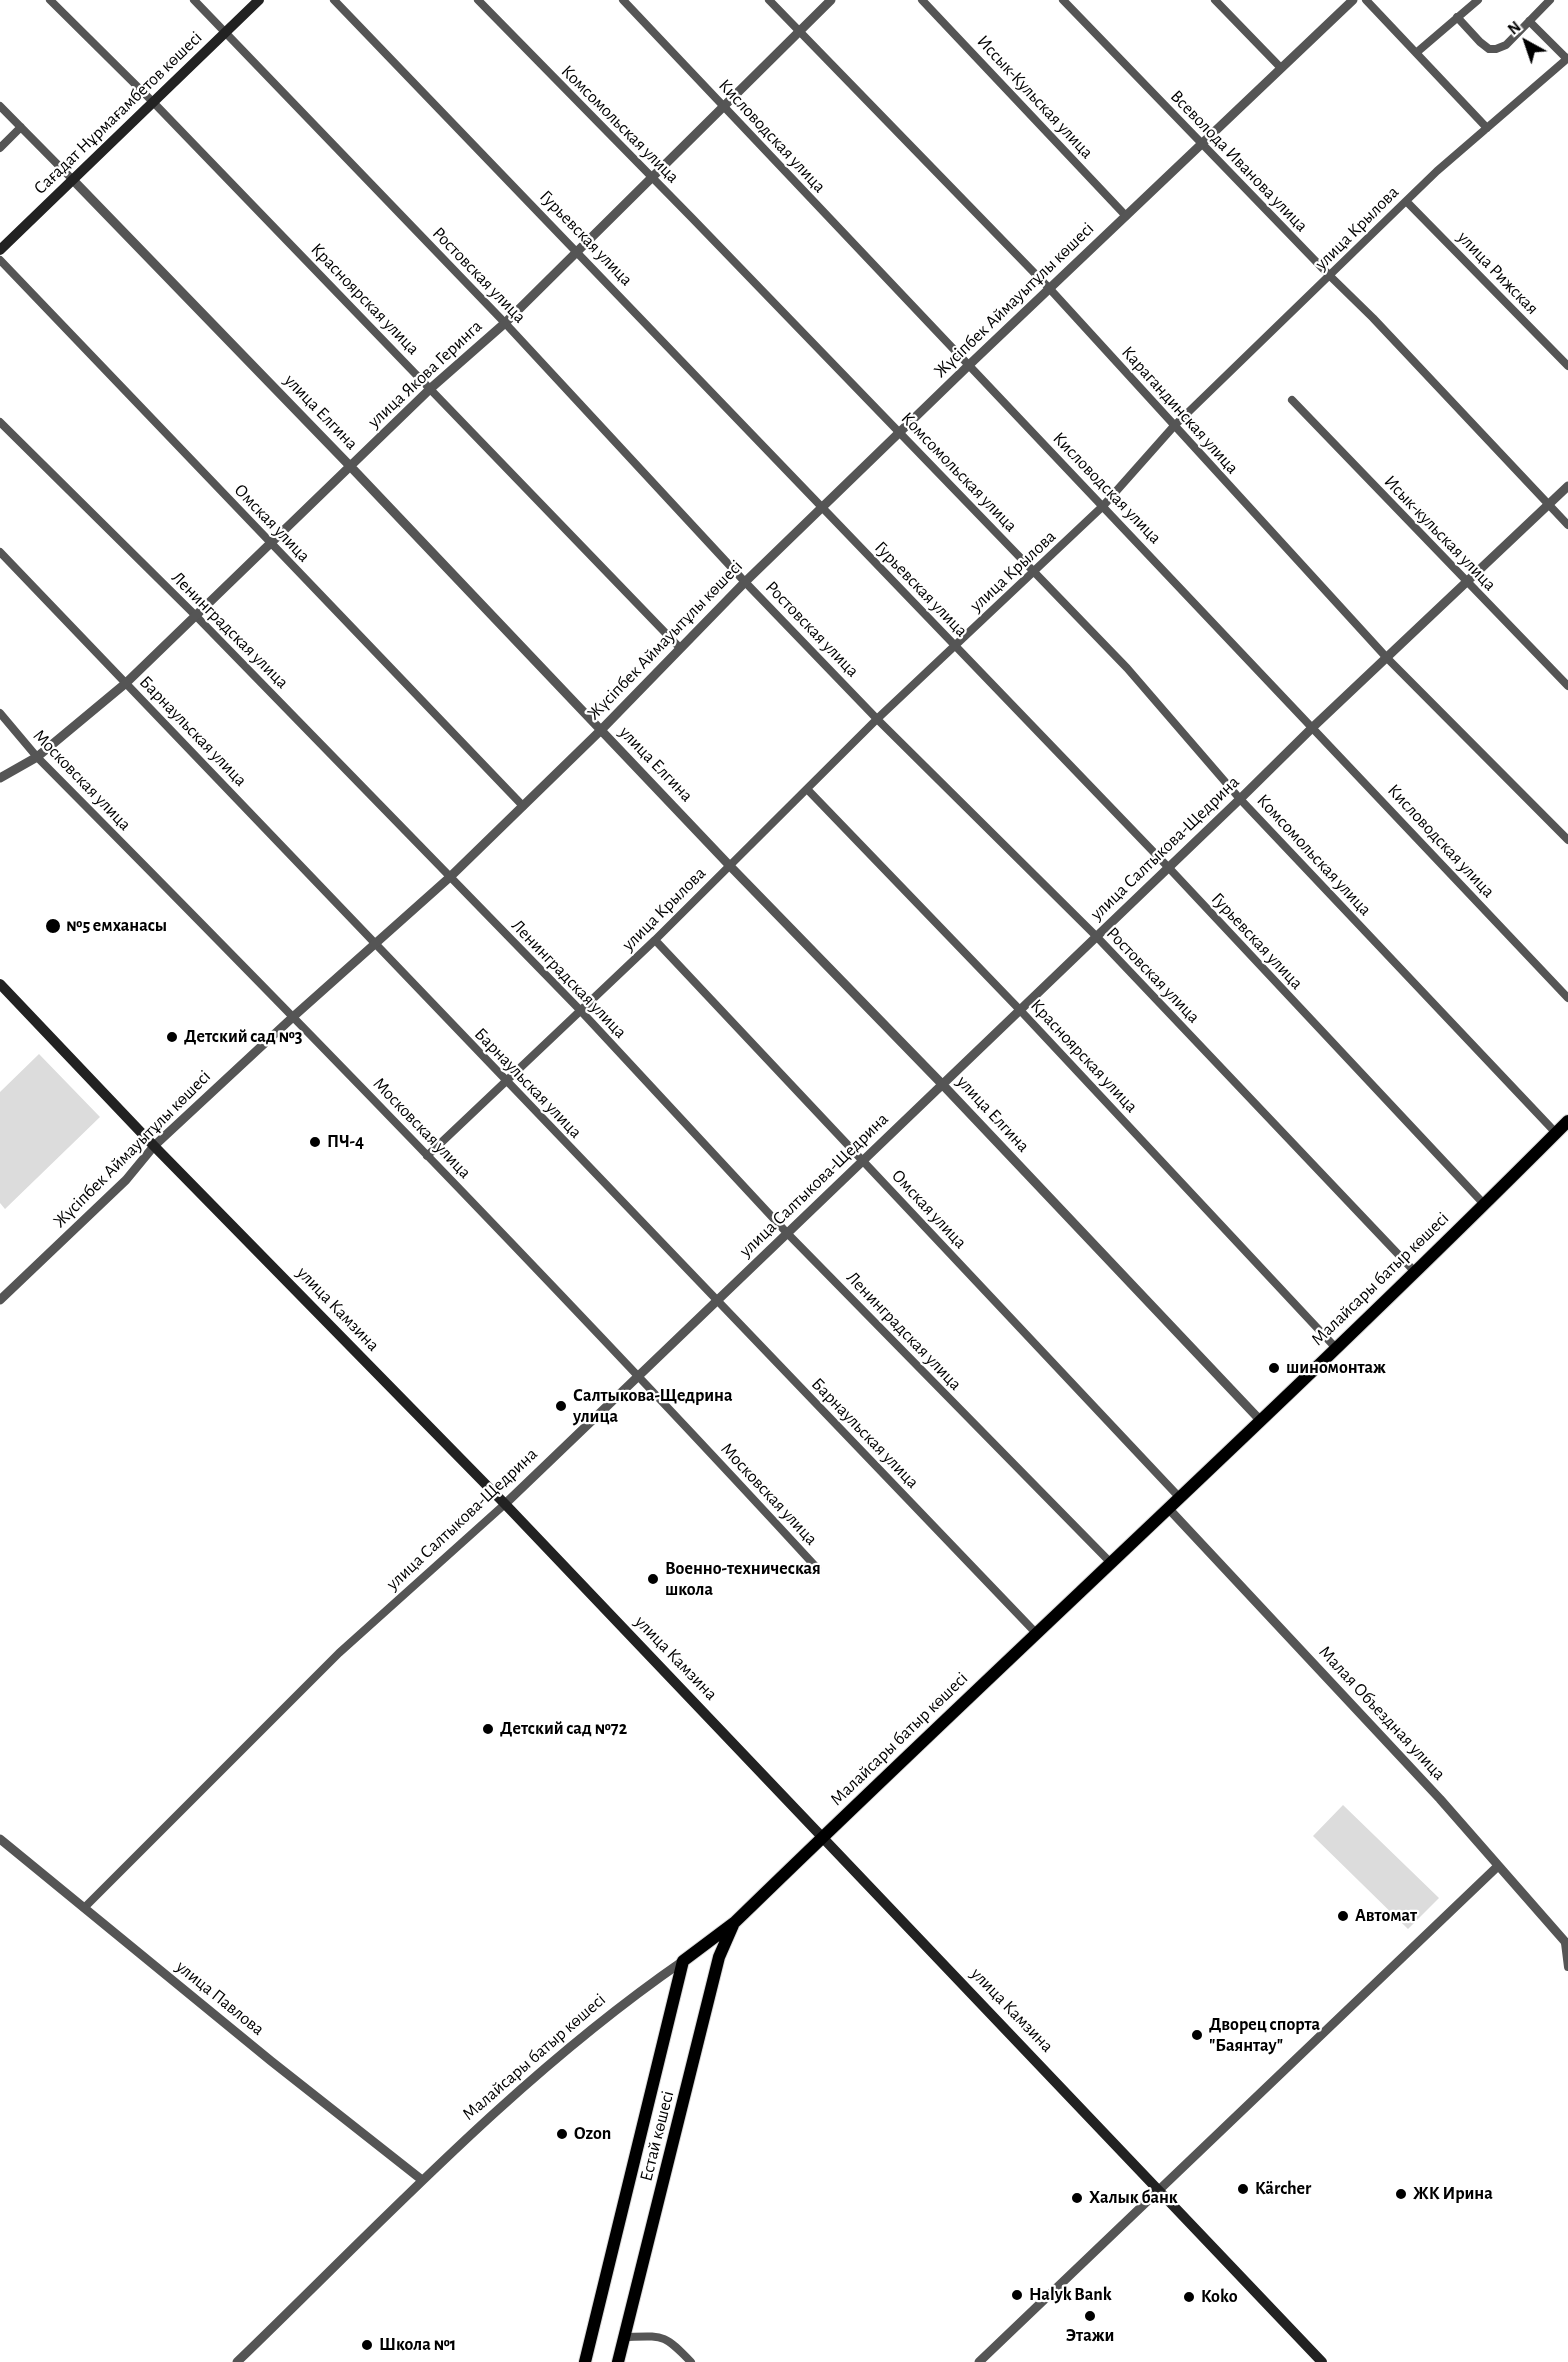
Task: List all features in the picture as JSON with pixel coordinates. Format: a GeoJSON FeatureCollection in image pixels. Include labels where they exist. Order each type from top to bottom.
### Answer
{"type":"FeatureCollection","features":[{"type":"Feature","properties":{"kind":"main road","name":"Сағадат Нұрмағамбетов көшесі"},"geometry":{"type":"LineString","coordinates":[[0,250],[259,0]]}},
{"type":"Feature","properties":{"kind":"main road","name":"улица Камзина"},"geometry":{"type":"LineString","coordinates":[[0,984],[154,1146],[505,1504],[1322,2362]]}},
{"type":"Feature","properties":{"kind":"main road","name":"Малайсары батыр көшесі"},"geometry":{"type":"LineString","coordinates":[[683,1961],[735,1922],[1180,1498],[1568,1121]]}},
{"type":"Feature","properties":{"kind":"main road","name":"Естай көшесі"},"geometry":{"type":"LineString","coordinates":[[618,2362],[719,1957],[735,1922]]}},
{"type":"Feature","properties":{"kind":"main road","name":"Естай көшесі"},"geometry":{"type":"LineString","coordinates":[[585,2362],[683,1961]]}},
{"type":"Feature","properties":{"kind":"street","name":"Красноярская улица"},"geometry":{"type":"LineString","coordinates":[[50,0],[153,102],[680,648]]}},
{"type":"Feature","properties":{"kind":"street","name":"Ростовская улица"},"geometry":{"type":"LineString","coordinates":[[194,0],[505,323],[745,582],[877,719],[1096,936],[1415,1272]]}},
{"type":"Feature","properties":{"kind":"street","name":"Гурьевская улица"},"geometry":{"type":"LineString","coordinates":[[334,0],[578,251],[1169,868],[1484,1203]]}},
{"type":"Feature","properties":{"kind":"street","name":"Комсомольская улица"},"geometry":{"type":"LineString","coordinates":[[478,0],[1127,668],[1240,799],[1556,1133]]}},
{"type":"Feature","properties":{"kind":"street","name":"Кисловодская улица"},"geometry":{"type":"LineString","coordinates":[[623,0],[1568,998]]}},
{"type":"Feature","properties":{"kind":"street","name":"Карагандинская улица"},"geometry":{"type":"LineString","coordinates":[[769,0],[1049,288],[1387,658],[1568,840]]}},
{"type":"Feature","properties":{"kind":"street","name":"улица Якова Геринга"},"geometry":{"type":"LineString","coordinates":[[0,778],[37,757],[126,683],[431,388],[505,323],[831,0]]}},
{"type":"Feature","properties":{"kind":"street","name":"Иссык-Кульская улица"},"geometry":{"type":"LineString","coordinates":[[922,0],[1126,216]]}},
{"type":"Feature","properties":{"kind":"street","name":"Всеволода Иванова улица"},"geometry":{"type":"LineString","coordinates":[[1063,0],[1373,318],[1568,525]]}},
{"type":"Feature","properties":{"kind":"street"},"geometry":{"type":"LineString","coordinates":[[1215,0],[1281,68]]}},
{"type":"Feature","properties":{"kind":"street","name":"Жүсіпбек Аймауытұлы көшесі"},"geometry":{"type":"LineString","coordinates":[[0,1300],[126,1180],[154,1146],[294,1016],[450,877],[601,730],[821,507],[1353,0]]}},
{"type":"Feature","properties":{"kind":"street"},"geometry":{"type":"LineString","coordinates":[[1366,0],[1487,128]]}},
{"type":"Feature","properties":{"kind":"street"},"geometry":{"type":"LineString","coordinates":[[1416,53],[1478,0]]}},
{"type":"Feature","properties":{"kind":"street"},"geometry":{"type":"LineString","coordinates":[[1457,17],[1489,49],[1506,45],[1550,0]]}},
{"type":"Feature","properties":{"kind":"street"},"geometry":{"type":"LineString","coordinates":[[1529,21],[1568,58]]}},
{"type":"Feature","properties":{"kind":"street","name":"улица Крылова"},"geometry":{"type":"LineString","coordinates":[[427,1156],[655,940],[877,719],[1103,506],[1174,426],[1406,201],[1568,58]]}},
{"type":"Feature","properties":{"kind":"street","name":"улица Елгина"},"geometry":{"type":"LineString","coordinates":[[0,106],[350,466],[729,865],[942,1084],[1260,1420]]}},
{"type":"Feature","properties":{"kind":"street"},"geometry":{"type":"LineString","coordinates":[[0,147],[21,127]]}},
{"type":"Feature","properties":{"kind":"street","name":"улица Рижская"},"geometry":{"type":"LineString","coordinates":[[1406,201],[1568,366]]}},
{"type":"Feature","properties":{"kind":"street","name":"Омская улица"},"geometry":{"type":"LineString","coordinates":[[0,260],[523,806]]}},
{"type":"Feature","properties":{"kind":"street","name":"Исык-кульская улица"},"geometry":{"type":"LineString","coordinates":[[1292,400],[1568,687]]}},
{"type":"Feature","properties":{"kind":"street","name":"Ленинградская улица"},"geometry":{"type":"LineString","coordinates":[[0,422],[196,616],[580,1010],[787,1233],[1111,1563]]}},
{"type":"Feature","properties":{"kind":"street","name":"улица Салтыкова-Щедрина"},"geometry":{"type":"LineString","coordinates":[[84,1908],[339,1653],[505,1504],[1019,1009],[1169,868],[1313,727],[1568,486]]}},
{"type":"Feature","properties":{"kind":"street","name":"Барнаульская улица"},"geometry":{"type":"LineString","coordinates":[[0,552],[1036,1633]]}},
{"type":"Feature","properties":{"kind":"street","name":"Московская улица"},"geometry":{"type":"LineString","coordinates":[[0,713],[37,757],[294,1016],[639,1375],[817,1568]]}},
{"type":"Feature","properties":{"kind":"street","name":"Красноярская улица"},"geometry":{"type":"LineString","coordinates":[[807,789],[1019,1009],[1335,1347]]}},
{"type":"Feature","properties":{"kind":"street","name":"Омская улица"},"geometry":{"type":"LineString","coordinates":[[655,940],[1180,1498]]}},
{"type":"Feature","properties":{"kind":"street","name":"Малая Объездная улица"},"geometry":{"type":"LineString","coordinates":[[1168,1508],[1440,1798],[1567,1944]]}},
{"type":"Feature","properties":{"kind":"street","name":"улица Павлова"},"geometry":{"type":"LineString","coordinates":[[0,1839],[271,2061],[422,2180]]}},
{"type":"Feature","properties":{"kind":"street"},"geometry":{"type":"LineString","coordinates":[[979,2362],[1498,1866]]}},
{"type":"Feature","properties":{"kind":"street"},"geometry":{"type":"LineString","coordinates":[[1567,1944],[1568,1968]]}},
{"type":"Feature","properties":{"kind":"street","name":"Малайсары батыр көшесі"},"geometry":{"type":"LineString","coordinates":[[237,2362],[422,2180],[547,2067],[624,2002],[683,1961]]}},
{"type":"Feature","properties":{"kind":"street"},"geometry":{"type":"LineString","coordinates":[[624,2337],[655,2336],[669,2339],[691,2362]]}},
{"type":"Feature","properties":{"kind":"shaded area"},"geometry":{"type":"Polygon","coordinates":[[[39,1054],[100,1117],[5,1209],[0,1203],[0,1092],[39,1054]]]}},
{"type":"Feature","properties":{"kind":"shaded area"},"geometry":{"type":"Polygon","coordinates":[[[1343,1805],[1439,1898],[1408,1929],[1313,1836],[1343,1805]]]}},
{"type":"Feature","properties":{"kind":"place","name":"№5 емханасы"},"geometry":{"type":"Point","coordinates":[53,926]}},
{"type":"Feature","properties":{"kind":"place","name":"Детский сад №3"},"geometry":{"type":"Point","coordinates":[172,1037]}},
{"type":"Feature","properties":{"kind":"place","name":"ПЧ-4"},"geometry":{"type":"Point","coordinates":[315,1142]}},
{"type":"Feature","properties":{"kind":"place","name":"шиномонтаж"},"geometry":{"type":"Point","coordinates":[1274,1368]}},
{"type":"Feature","properties":{"kind":"place","name":"Салтыкова-Щедрина улица"},"geometry":{"type":"Point","coordinates":[561,1406]}},
{"type":"Feature","properties":{"kind":"place","name":"Военно-техническая школа"},"geometry":{"type":"Point","coordinates":[653,1579]}},
{"type":"Feature","properties":{"kind":"place","name":"Детский сад №72"},"geometry":{"type":"Point","coordinates":[488,1729]}},
{"type":"Feature","properties":{"kind":"place","name":"Автомат"},"geometry":{"type":"Point","coordinates":[1343,1916]}},
{"type":"Feature","properties":{"kind":"place","name":"Дворец спорта \"Баянтау\""},"geometry":{"type":"Point","coordinates":[1197,2035]}},
{"type":"Feature","properties":{"kind":"place","name":"Ozon"},"geometry":{"type":"Point","coordinates":[562,2134]}},
{"type":"Feature","properties":{"kind":"place","name":"Kärcher"},"geometry":{"type":"Point","coordinates":[1243,2189]}},
{"type":"Feature","properties":{"kind":"place","name":"ЖК Ирина"},"geometry":{"type":"Point","coordinates":[1401,2194]}},
{"type":"Feature","properties":{"kind":"place","name":"Халык банк"},"geometry":{"type":"Point","coordinates":[1077,2198]}},
{"type":"Feature","properties":{"kind":"place","name":"Halyk Bank"},"geometry":{"type":"Point","coordinates":[1017,2295]}},
{"type":"Feature","properties":{"kind":"place","name":"Koko"},"geometry":{"type":"Point","coordinates":[1189,2297]}},
{"type":"Feature","properties":{"kind":"place","name":"Этажи"},"geometry":{"type":"Point","coordinates":[1090,2316]}},
{"type":"Feature","properties":{"kind":"place","name":"Школа №1"},"geometry":{"type":"Point","coordinates":[367,2345]}}]}
